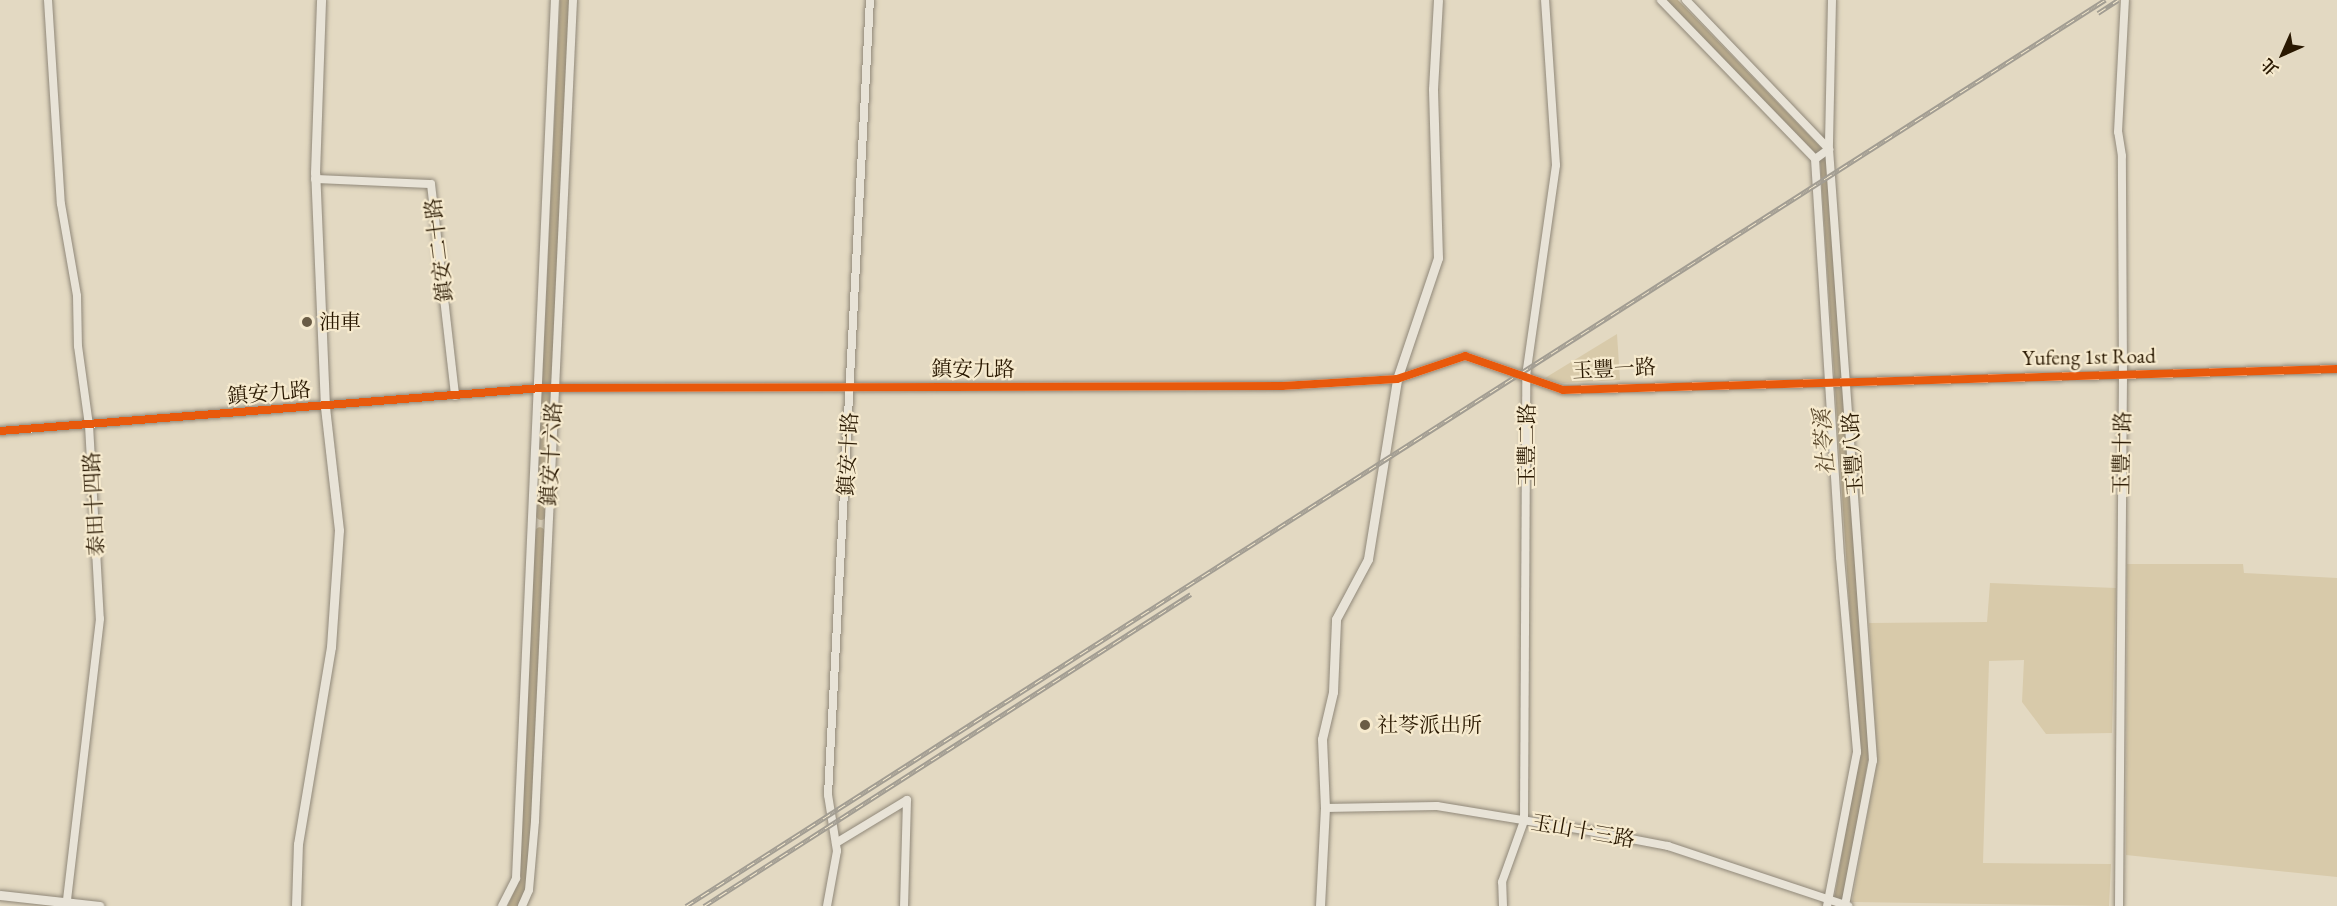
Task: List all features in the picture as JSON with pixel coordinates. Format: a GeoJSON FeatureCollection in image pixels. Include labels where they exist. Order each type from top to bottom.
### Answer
{"type":"FeatureCollection","features":[{"type":"Feature","properties":{"kind":"street","name":"泰田十四路"},"geometry":{"type":"LineString","coordinates":[[48,0],[61,204],[77,296],[78,346],[89,425],[100,618],[67,900]]}},
{"type":"Feature","properties":{"kind":"street"},"geometry":{"type":"LineString","coordinates":[[296,906],[298,844],[331,647],[339,530],[325,407],[315,179],[321,0]]}},
{"type":"Feature","properties":{"kind":"street"},"geometry":{"type":"LineString","coordinates":[[502,906],[516,878],[541,388],[555,0]]}},
{"type":"Feature","properties":{"kind":"street","name":"鎮安十六路"},"geometry":{"type":"LineString","coordinates":[[522,906],[530,890],[535,821],[552,389],[573,0]]}},
{"type":"Feature","properties":{"kind":"street","name":"鎮安十路"},"geometry":{"type":"LineString","coordinates":[[827,906],[836,843],[828,795],[852,387],[870,0]]}},
{"type":"Feature","properties":{"kind":"street"},"geometry":{"type":"LineString","coordinates":[[1320,906],[1325,808],[1322,739],[1333,692],[1336,619],[1368,559],[1397,379],[1437,258],[1433,89],[1438,0]]}},
{"type":"Feature","properties":{"kind":"street","name":"玉豐二路"},"geometry":{"type":"LineString","coordinates":[[1503,906],[1502,882],[1524,821],[1526,376],[1556,165],[1545,0]]}},
{"type":"Feature","properties":{"kind":"street"},"geometry":{"type":"LineString","coordinates":[[1661,0],[1822,154]]}},
{"type":"Feature","properties":{"kind":"street"},"geometry":{"type":"LineString","coordinates":[[1686,0],[1822,154],[1832,381],[1857,752],[1829,904]]}},
{"type":"Feature","properties":{"kind":"street","name":"玉豐八路"},"geometry":{"type":"LineString","coordinates":[[1832,0],[1822,154],[1845,380],[1873,760],[1845,906]]}},
{"type":"Feature","properties":{"kind":"street","name":"玉豐十路"},"geometry":{"type":"LineString","coordinates":[[2119,906],[2123,375],[2122,156],[2118,132],[2125,0]]}},
{"type":"Feature","properties":{"kind":"street","name":"鎮安二十路"},"geometry":{"type":"LineString","coordinates":[[315,179],[431,184],[456,396]]}},
{"type":"Feature","properties":{"kind":"street","name":"玉豐一路"},"geometry":{"type":"LineString","coordinates":[[1397,379],[1465,356],[1563,390],[1845,380]]}},
{"type":"Feature","properties":{"kind":"street","name":"Yufeng 1st Road"},"geometry":{"type":"LineString","coordinates":[[1845,380],[2337,369]]}},
{"type":"Feature","properties":{"kind":"street","name":"鎮安九路"},"geometry":{"type":"LineString","coordinates":[[0,431],[325,407],[541,388],[1282,386],[1397,379]]}},
{"type":"Feature","properties":{"kind":"street"},"geometry":{"type":"LineString","coordinates":[[836,843],[907,800],[904,906]]}},
{"type":"Feature","properties":{"kind":"street","name":"玉山十三路"},"geometry":{"type":"LineString","coordinates":[[1325,808],[1437,806],[1668,846],[1829,904],[1845,906]]}},
{"type":"Feature","properties":{"kind":"street"},"geometry":{"type":"LineString","coordinates":[[0,895],[50,903],[67,900],[99,906]]}},
{"type":"Feature","properties":{"kind":"shaded area"},"geometry":{"type":"Polygon","coordinates":[[[1617,334],[1620,380],[1563,383],[1545,378],[1617,334]]]}},
{"type":"Feature","properties":{"kind":"shaded area"},"geometry":{"type":"Polygon","coordinates":[[[2127,564],[2243,564],[2244,573],[2337,578],[2337,877],[2126,855],[2127,564]]]}},
{"type":"Feature","properties":{"kind":"shaded area"},"geometry":{"type":"Polygon","coordinates":[[[1990,583],[2116,588],[2112,733],[2046,734],[2022,702],[2024,660],[1989,661],[1983,863],[2111,864],[2109,906],[1852,902],[1877,760],[1869,623],[1987,622],[1990,583]]]}},
{"type":"Feature","properties":{"kind":"waterway"},"geometry":{"type":"LineString","coordinates":[[541,515],[565,0]]}},
{"type":"Feature","properties":{"kind":"waterway","name":"社苓溪"},"geometry":{"type":"LineString","coordinates":[[1671,0],[1825,159],[1864,754],[1838,906]]}},
{"type":"Feature","properties":{"kind":"waterway"},"geometry":{"type":"LineString","coordinates":[[513,906],[524,882],[540,532]]}},
{"type":"Feature","properties":{"kind":"railway"},"geometry":{"type":"LineString","coordinates":[[686,906],[2105,0]]}},
{"type":"Feature","properties":{"kind":"railway"},"geometry":{"type":"LineString","coordinates":[[2098,13],[2118,0]]}},
{"type":"Feature","properties":{"kind":"railway"},"geometry":{"type":"LineString","coordinates":[[704,906],[1191,594]]}},
{"type":"Feature","properties":{"kind":"cycle path"},"geometry":{"type":"LineString","coordinates":[[0,431],[541,388],[1282,386],[1397,379],[1465,356],[1563,390],[2337,369]]}},
{"type":"Feature","properties":{"kind":"place","name":"油車"},"geometry":{"type":"Point","coordinates":[307,322]}},
{"type":"Feature","properties":{"kind":"place","name":"社苓派出所"},"geometry":{"type":"Point","coordinates":[1365,725]}}]}
